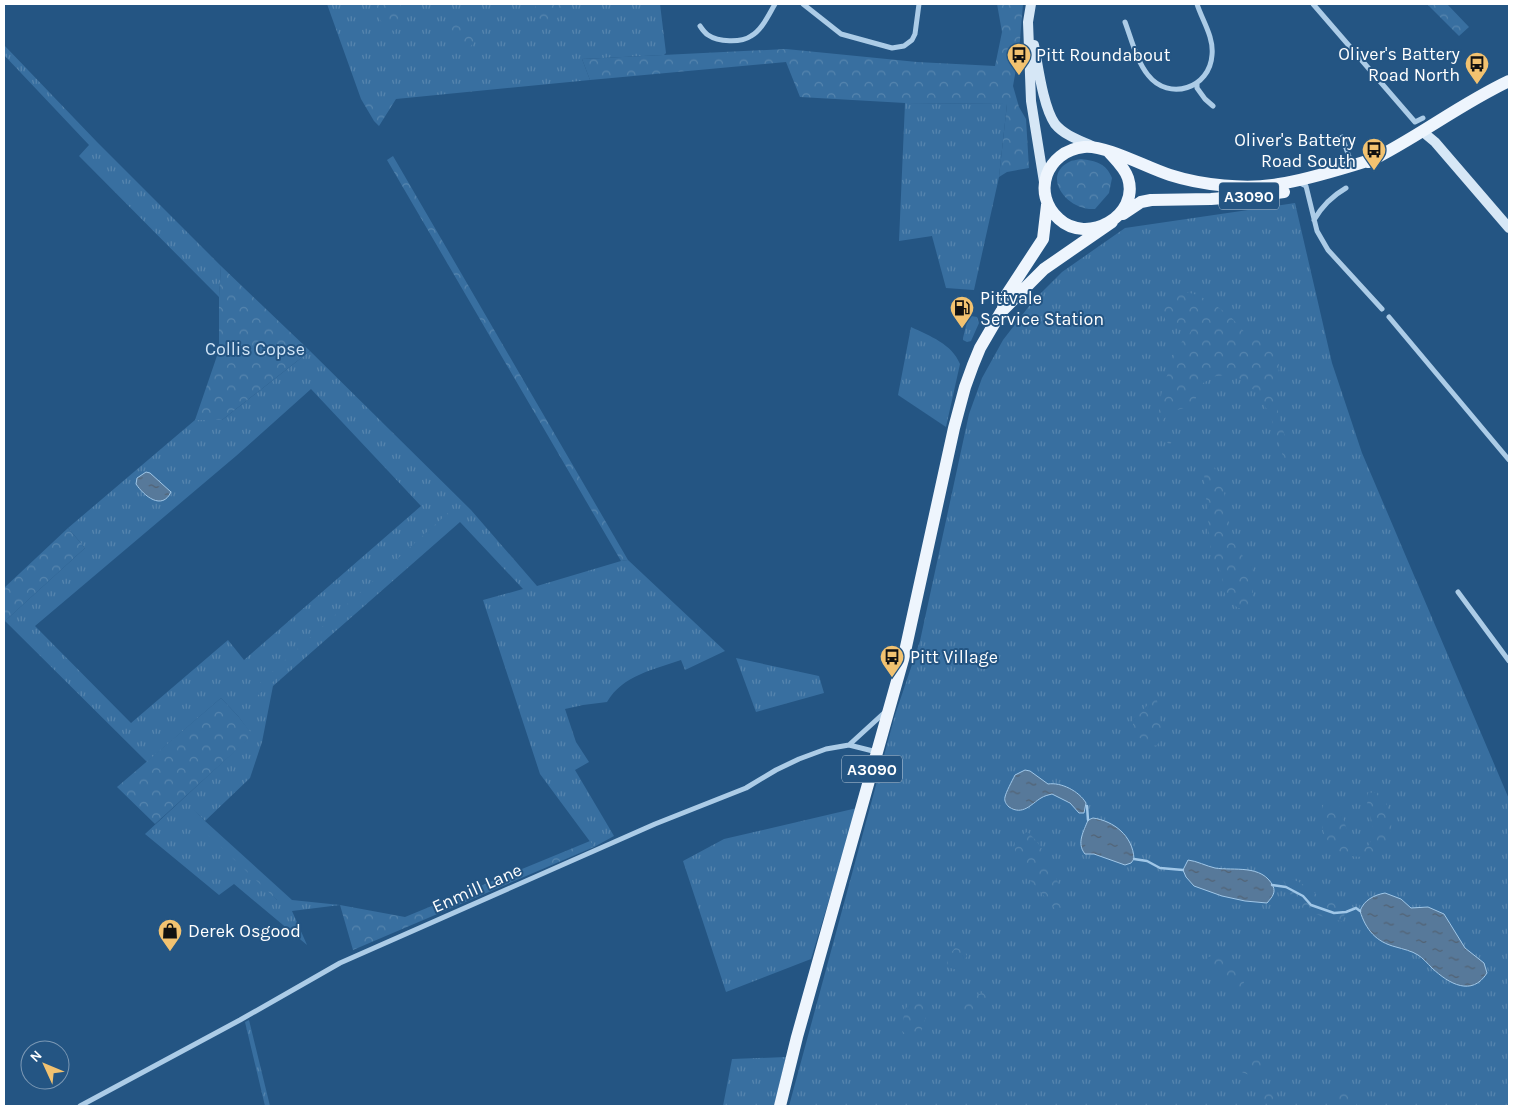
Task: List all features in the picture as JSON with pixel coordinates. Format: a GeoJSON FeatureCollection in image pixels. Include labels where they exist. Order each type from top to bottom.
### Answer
{"type":"FeatureCollection","features":[{"type":"Feature","properties":{"kind":"main road"},"geometry":{"type":"LineString","coordinates":[[1031,4],[1034,45],[1040,79],[1050,114],[1063,131],[1076,139],[1103,150],[1122,167],[1128,178],[1129,200],[1116,218],[1097,227],[1083,229],[1069,226],[1060,221],[1047,205],[1032,101],[1028,22],[1031,4]]}},
{"type":"Feature","properties":{"kind":"main road","name":"A3090"},"geometry":{"type":"LineString","coordinates":[[1001,312],[1044,269],[1141,202],[1262,195],[1306,186],[1374,159],[1509,81]]}},
{"type":"Feature","properties":{"kind":"main road"},"geometry":{"type":"LineString","coordinates":[[1423,132],[1435,142],[1509,228]]}},
{"type":"Feature","properties":{"kind":"main road"},"geometry":{"type":"LineString","coordinates":[[1044,182],[1050,167],[1064,153],[1084,147],[1103,150]]}},
{"type":"Feature","properties":{"kind":"main road","name":"A3090"},"geometry":{"type":"LineString","coordinates":[[1103,150],[1164,173],[1195,181],[1235,186],[1279,184],[1353,167]]}},
{"type":"Feature","properties":{"kind":"main road","name":"A3090"},"geometry":{"type":"LineString","coordinates":[[780,1106],[797,1036],[904,656],[965,386],[980,348],[1001,312],[1007,294],[1043,239],[1047,205]]}},
{"type":"Feature","properties":{"kind":"street"},"geometry":{"type":"LineString","coordinates":[[700,26],[707,35],[726,40],[742,40],[751,37],[758,30],[774,4]]}},
{"type":"Feature","properties":{"kind":"street"},"geometry":{"type":"LineString","coordinates":[[803,4],[841,34],[892,48],[904,46],[912,40],[915,34],[919,4]]}},
{"type":"Feature","properties":{"kind":"street"},"geometry":{"type":"LineString","coordinates":[[1125,22],[1148,76],[1157,83],[1171,89],[1178,89],[1197,84],[1208,70],[1212,52],[1206,27],[1197,4]]}},
{"type":"Feature","properties":{"kind":"street"},"geometry":{"type":"LineString","coordinates":[[1313,4],[1415,122],[1423,118]]}},
{"type":"Feature","properties":{"kind":"street"},"geometry":{"type":"LineString","coordinates":[[1197,84],[1197,88],[1205,100],[1213,106]]}},
{"type":"Feature","properties":{"kind":"street"},"geometry":{"type":"LineString","coordinates":[[1342,137],[1353,167]]}},
{"type":"Feature","properties":{"kind":"street"},"geometry":{"type":"LineString","coordinates":[[1279,184],[1301,183],[1306,186],[1317,231],[1328,250],[1382,310]]}},
{"type":"Feature","properties":{"kind":"street"},"geometry":{"type":"LineString","coordinates":[[1314,220],[1326,203],[1346,188]]}},
{"type":"Feature","properties":{"kind":"street"},"geometry":{"type":"LineString","coordinates":[[1389,317],[1509,460]]}},
{"type":"Feature","properties":{"kind":"street"},"geometry":{"type":"LineString","coordinates":[[1458,592],[1509,661]]}},
{"type":"Feature","properties":{"kind":"street"},"geometry":{"type":"LineString","coordinates":[[1502,652],[1509,647]]}},
{"type":"Feature","properties":{"kind":"street"},"geometry":{"type":"LineString","coordinates":[[849,745],[889,708]]}},
{"type":"Feature","properties":{"kind":"street"},"geometry":{"type":"LineString","coordinates":[[849,745],[877,752]]}},
{"type":"Feature","properties":{"kind":"street","name":"Enmill Lane"},"geometry":{"type":"LineString","coordinates":[[80,1106],[240,1020],[340,963],[654,824],[746,788],[799,759],[826,749],[849,745]]}},
{"type":"Feature","properties":{"kind":"green space"},"geometry":{"type":"Polygon","coordinates":[[[327,4],[660,4],[666,53],[664,55],[582,59],[590,80],[396,99],[361,99],[327,4]]]}},
{"type":"Feature","properties":{"kind":"green space"},"geometry":{"type":"Polygon","coordinates":[[[377,4],[399,4],[407,16],[406,22],[394,31],[390,29],[383,24],[379,17],[377,4]]]}},
{"type":"Feature","properties":{"kind":"green space"},"geometry":{"type":"Polygon","coordinates":[[[536,4],[564,4],[564,8],[558,17],[545,23],[537,15],[535,10],[536,4]]]}},
{"type":"Feature","properties":{"kind":"green space"},"geometry":{"type":"Polygon","coordinates":[[[997,4],[1023,4],[1019,52],[1013,86],[1019,107],[1026,119],[1029,168],[1007,172],[999,177],[1007,104],[905,103],[800,97],[786,62],[590,80],[582,59],[786,49],[917,62],[995,66],[1002,32],[997,4]]]}},
{"type":"Feature","properties":{"kind":"green space"},"geometry":{"type":"Polygon","coordinates":[[[1427,4],[1447,4],[1469,27],[1459,36],[1427,4]]]}},
{"type":"Feature","properties":{"kind":"green space"},"geometry":{"type":"Polygon","coordinates":[[[456,25],[472,33],[476,38],[471,46],[466,49],[459,46],[453,38],[451,27],[456,25]]]}},
{"type":"Feature","properties":{"kind":"green space"},"geometry":{"type":"Polygon","coordinates":[[[4,45],[97,142],[221,266],[219,297],[79,156],[89,145],[4,55],[4,45]]]}},
{"type":"Feature","properties":{"kind":"green space"},"geometry":{"type":"Polygon","coordinates":[[[361,99],[396,99],[379,126],[361,99]]]}},
{"type":"Feature","properties":{"kind":"green space"},"geometry":{"type":"Polygon","coordinates":[[[905,103],[1007,104],[999,177],[974,290],[946,288],[932,236],[899,241],[905,103]]]}},
{"type":"Feature","properties":{"kind":"green space"},"geometry":{"type":"Polygon","coordinates":[[[393,156],[628,560],[621,561],[387,160],[393,156]]]}},
{"type":"Feature","properties":{"kind":"green space"},"geometry":{"type":"Polygon","coordinates":[[[1081,159],[1104,166],[1112,178],[1109,193],[1095,209],[1085,208],[1067,199],[1061,192],[1058,184],[1057,176],[1061,168],[1070,161],[1081,159]]]}},
{"type":"Feature","properties":{"kind":"green space"},"geometry":{"type":"Polygon","coordinates":[[[1295,203],[1332,363],[1362,453],[1509,799],[1509,1106],[789,1106],[895,715],[920,641],[969,414],[982,378],[1003,340],[1033,301],[1062,272],[1125,228],[1295,203]]]}},
{"type":"Feature","properties":{"kind":"green space","name":"Collis Copse"},"geometry":{"type":"Polygon","coordinates":[[[221,266],[310,351],[222,420],[195,420],[219,350],[221,266]]]}},
{"type":"Feature","properties":{"kind":"green space"},"geometry":{"type":"Polygon","coordinates":[[[1181,291],[1208,300],[1230,316],[1248,336],[1269,338],[1279,361],[1276,398],[1290,463],[1285,463],[1270,414],[1255,391],[1235,375],[1216,376],[1203,383],[1192,406],[1176,410],[1166,416],[1163,420],[1166,431],[1171,434],[1172,442],[1169,445],[1164,436],[1159,418],[1160,400],[1176,351],[1192,328],[1185,323],[1172,327],[1166,324],[1164,303],[1174,293],[1181,291]]]}},
{"type":"Feature","properties":{"kind":"green space"},"geometry":{"type":"Polygon","coordinates":[[[971,316],[977,317],[979,323],[971,341],[967,342],[963,338],[967,322],[971,316]]]}},
{"type":"Feature","properties":{"kind":"green space"},"geometry":{"type":"Polygon","coordinates":[[[911,327],[933,337],[946,346],[952,351],[960,364],[946,427],[898,395],[911,327]]]}},
{"type":"Feature","properties":{"kind":"green space"},"geometry":{"type":"Polygon","coordinates":[[[310,351],[471,510],[537,586],[628,560],[725,651],[685,670],[681,660],[630,679],[621,685],[607,702],[565,709],[576,742],[589,762],[575,770],[614,836],[594,847],[540,774],[483,600],[523,589],[460,522],[273,686],[262,742],[250,778],[205,821],[194,810],[277,900],[340,905],[292,911],[307,945],[234,884],[219,895],[145,834],[252,735],[221,698],[147,762],[5,621],[85,548],[68,528],[195,420],[222,420],[310,351]],[[311,389],[236,456],[35,626],[131,723],[228,640],[244,660],[421,506],[311,389]]]}},
{"type":"Feature","properties":{"kind":"green space"},"geometry":{"type":"Polygon","coordinates":[[[1210,463],[1221,474],[1231,534],[1242,555],[1252,566],[1253,599],[1248,608],[1238,608],[1226,598],[1221,572],[1211,555],[1204,473],[1210,463]]]}},
{"type":"Feature","properties":{"kind":"green space"},"geometry":{"type":"Polygon","coordinates":[[[449,512],[454,518],[256,697],[251,691],[449,512]]]}},
{"type":"Feature","properties":{"kind":"green space"},"geometry":{"type":"Polygon","coordinates":[[[68,528],[85,548],[4,622],[4,588],[68,528]]]}},
{"type":"Feature","properties":{"kind":"green space"},"geometry":{"type":"Polygon","coordinates":[[[736,658],[819,676],[824,693],[756,712],[736,658]]]}},
{"type":"Feature","properties":{"kind":"green space"},"geometry":{"type":"Polygon","coordinates":[[[221,698],[253,735],[155,824],[117,787],[221,698]]]}},
{"type":"Feature","properties":{"kind":"green space"},"geometry":{"type":"Polygon","coordinates":[[[1153,698],[1157,700],[1162,729],[1162,735],[1156,747],[1133,734],[1133,718],[1141,713],[1153,698]]]}},
{"type":"Feature","properties":{"kind":"green space"},"geometry":{"type":"Polygon","coordinates":[[[1377,792],[1386,802],[1389,809],[1391,817],[1390,836],[1384,846],[1376,853],[1354,856],[1342,853],[1332,846],[1325,836],[1322,817],[1323,805],[1330,800],[1338,803],[1351,842],[1356,847],[1365,847],[1368,846],[1372,839],[1373,832],[1367,800],[1368,793],[1377,792]]]}},
{"type":"Feature","properties":{"kind":"green space"},"geometry":{"type":"Polygon","coordinates":[[[857,808],[811,959],[726,992],[683,861],[724,839],[857,808]]]}},
{"type":"Feature","properties":{"kind":"green space"},"geometry":{"type":"Polygon","coordinates":[[[194,810],[292,900],[277,900],[187,815],[194,810]]]}},
{"type":"Feature","properties":{"kind":"green space"},"geometry":{"type":"Polygon","coordinates":[[[1027,832],[1041,847],[1056,877],[1066,907],[1058,913],[1023,871],[1018,861],[1015,852],[1015,841],[1027,832]]]}},
{"type":"Feature","properties":{"kind":"green space"},"geometry":{"type":"Polygon","coordinates":[[[590,841],[594,847],[353,950],[340,905],[405,917],[590,841]]]}},
{"type":"Feature","properties":{"kind":"green space"},"geometry":{"type":"Polygon","coordinates":[[[1287,878],[1303,884],[1324,899],[1336,896],[1347,904],[1343,921],[1321,916],[1301,907],[1293,898],[1283,880],[1287,878]]]}},
{"type":"Feature","properties":{"kind":"green space"},"geometry":{"type":"Polygon","coordinates":[[[955,948],[962,949],[967,956],[957,970],[947,967],[948,956],[955,948]]]}},
{"type":"Feature","properties":{"kind":"green space"},"geometry":{"type":"Polygon","coordinates":[[[1217,956],[1232,967],[1244,982],[1241,992],[1209,970],[1207,957],[1217,956]]]}},
{"type":"Feature","properties":{"kind":"green space"},"geometry":{"type":"Polygon","coordinates":[[[987,991],[992,995],[991,1002],[985,1011],[975,1015],[957,1015],[956,1007],[965,1000],[987,991]]]}},
{"type":"Feature","properties":{"kind":"green space"},"geometry":{"type":"Polygon","coordinates":[[[918,996],[924,997],[926,1002],[926,1016],[920,1035],[911,1039],[902,1031],[903,1021],[907,1006],[918,996]]]}},
{"type":"Feature","properties":{"kind":"green space"},"geometry":{"type":"Polygon","coordinates":[[[249,1020],[270,1106],[265,1106],[245,1022],[249,1020]]]}},
{"type":"Feature","properties":{"kind":"green space"},"geometry":{"type":"Polygon","coordinates":[[[786,1057],[774,1106],[723,1106],[732,1059],[786,1057]]]}},
{"type":"Feature","properties":{"kind":"green space"},"geometry":{"type":"Polygon","coordinates":[[[1261,1060],[1269,1064],[1259,1074],[1251,1075],[1238,1070],[1247,1061],[1261,1060]]]}},
{"type":"Feature","properties":{"kind":"green space"},"geometry":{"type":"Polygon","coordinates":[[[1266,1084],[1273,1086],[1275,1096],[1271,1103],[1263,1103],[1260,1093],[1266,1084]]]}},
{"type":"Feature","properties":{"kind":"green space"},"geometry":{"type":"Polygon","coordinates":[[[1343,1088],[1354,1089],[1360,1092],[1356,1106],[1339,1106],[1336,1090],[1343,1088]]]}},
{"type":"Feature","properties":{"kind":"water"},"geometry":{"type":"Polygon","coordinates":[[[146,472],[150,473],[171,492],[167,498],[158,501],[153,500],[139,489],[136,484],[137,478],[146,472]]]}},
{"type":"Feature","properties":{"kind":"water"},"geometry":{"type":"Polygon","coordinates":[[[1025,770],[1030,771],[1048,784],[1058,784],[1074,791],[1086,803],[1084,813],[1079,813],[1070,803],[1052,794],[1042,797],[1023,810],[1009,807],[1005,800],[1007,792],[1015,775],[1025,770]]]}},
{"type":"Feature","properties":{"kind":"water"},"geometry":{"type":"Polygon","coordinates":[[[1093,818],[1108,822],[1121,831],[1130,843],[1133,851],[1134,859],[1131,863],[1125,865],[1094,854],[1085,854],[1082,850],[1081,841],[1088,820],[1093,818]]]}},
{"type":"Feature","properties":{"kind":"water"},"geometry":{"type":"Polygon","coordinates":[[[1188,860],[1215,868],[1255,871],[1268,879],[1273,886],[1273,895],[1267,903],[1245,901],[1222,896],[1194,886],[1183,870],[1188,860]]]}},
{"type":"Feature","properties":{"kind":"water"},"geometry":{"type":"Polygon","coordinates":[[[1385,893],[1401,899],[1411,908],[1428,907],[1444,914],[1465,948],[1484,963],[1487,973],[1474,985],[1460,986],[1439,974],[1418,955],[1389,945],[1377,938],[1365,924],[1360,911],[1370,899],[1385,893]]]}},
{"type":"Feature","properties":{"kind":"waterway"},"geometry":{"type":"LineString","coordinates":[[1087,806],[1088,820]]}},
{"type":"Feature","properties":{"kind":"waterway"},"geometry":{"type":"LineString","coordinates":[[1134,859],[1147,861],[1160,868],[1183,870]]}},
{"type":"Feature","properties":{"kind":"waterway"},"geometry":{"type":"LineString","coordinates":[[1272,885],[1286,887],[1303,896],[1311,905],[1334,913],[1346,912],[1356,908],[1360,911]]}},
{"type":"Feature","properties":{"kind":"place","name":"Pitt Roundabout"},"geometry":{"type":"Point","coordinates":[1019,76]}},
{"type":"Feature","properties":{"kind":"place","name":"Oliver's Battery Road North"},"geometry":{"type":"Point","coordinates":[1477,85]}},
{"type":"Feature","properties":{"kind":"place","name":"Oliver's Battery Road South"},"geometry":{"type":"Point","coordinates":[1374,171]}},
{"type":"Feature","properties":{"kind":"place","name":"Pittvale Service Station"},"geometry":{"type":"Point","coordinates":[962,329]}},
{"type":"Feature","properties":{"kind":"place","name":"Pitt Village"},"geometry":{"type":"Point","coordinates":[892,678]}},
{"type":"Feature","properties":{"kind":"place","name":"Derek Osgood"},"geometry":{"type":"Point","coordinates":[170,952]}}]}
